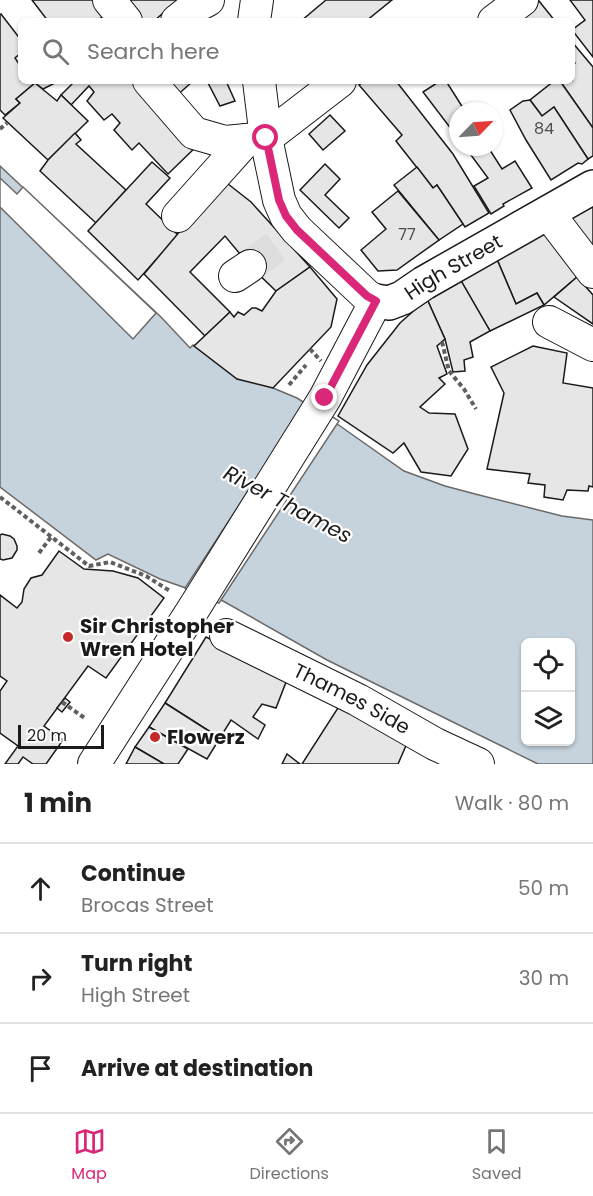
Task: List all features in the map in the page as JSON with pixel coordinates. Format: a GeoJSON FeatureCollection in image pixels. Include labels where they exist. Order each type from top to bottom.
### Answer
{"type":"FeatureCollection","features":[{"type":"Feature","properties":{"kind":"main road","name":"High Street"},"geometry":{"type":"LineString","coordinates":[[376,301],[389,303],[402,298],[424,283],[593,187]]}},
{"type":"Feature","properties":{"kind":"street"},"geometry":{"type":"LineString","coordinates":[[109,0],[124,18]]}},
{"type":"Feature","properties":{"kind":"street"},"geometry":{"type":"LineString","coordinates":[[181,18],[208,0]]}},
{"type":"Feature","properties":{"kind":"street"},"geometry":{"type":"LineString","coordinates":[[254,18],[257,0]]}},
{"type":"Feature","properties":{"kind":"street"},"geometry":{"type":"LineString","coordinates":[[498,18],[522,0]]}},
{"type":"Feature","properties":{"kind":"street"},"geometry":{"type":"LineString","coordinates":[[152,84],[194,133],[225,142],[256,139]]}},
{"type":"Feature","properties":{"kind":"street"},"geometry":{"type":"LineString","coordinates":[[94,764],[325,398],[376,301],[291,235],[286,216],[256,139],[260,84]]}},
{"type":"Feature","properties":{"kind":"street"},"geometry":{"type":"LineString","coordinates":[[178,216],[256,139],[336,84]]}},
{"type":"Feature","properties":{"kind":"street"},"geometry":{"type":"LineString","coordinates":[[548,213],[593,272]]}},
{"type":"Feature","properties":{"kind":"street"},"geometry":{"type":"LineString","coordinates":[[549,322],[593,345]]}},
{"type":"Feature","properties":{"kind":"street","name":"Thames Side"},"geometry":{"type":"LineString","coordinates":[[226,635],[358,700],[432,754],[478,764]]}},
{"type":"Feature","properties":{"kind":"path"},"geometry":{"type":"LineString","coordinates":[[0,129],[7,123]]}},
{"type":"Feature","properties":{"kind":"path"},"geometry":{"type":"LineString","coordinates":[[441,342],[449,371],[464,389],[476,409]]}},
{"type":"Feature","properties":{"kind":"path"},"geometry":{"type":"LineString","coordinates":[[310,349],[321,361]]}},
{"type":"Feature","properties":{"kind":"path"},"geometry":{"type":"LineString","coordinates":[[289,385],[306,366]]}},
{"type":"Feature","properties":{"kind":"path"},"geometry":{"type":"LineString","coordinates":[[0,497],[89,566],[111,562],[146,576],[170,590]]}},
{"type":"Feature","properties":{"kind":"path"},"geometry":{"type":"LineString","coordinates":[[39,553],[51,537]]}},
{"type":"Feature","properties":{"kind":"path"},"geometry":{"type":"LineString","coordinates":[[62,702],[69,707]]}},
{"type":"Feature","properties":{"kind":"water","name":"River Thames"},"geometry":{"type":"Polygon","coordinates":[[[0,166],[161,317],[190,348],[193,345],[237,378],[273,388],[297,398],[404,471],[479,495],[562,516],[593,520],[593,764],[538,764],[327,660],[223,601],[160,579],[108,554],[96,560],[0,487],[0,166]]]}},
{"type":"Feature","properties":{"kind":"pier"},"geometry":{"type":"Polygon","coordinates":[[[0,178],[17,194],[23,187],[156,313],[133,339],[0,207],[0,178]]]}},
{"type":"Feature","properties":{"kind":"pier"},"geometry":{"type":"Polygon","coordinates":[[[307,401],[339,421],[219,603],[192,594],[185,588],[307,401]]]}},
{"type":"Feature","properties":{"kind":"building"},"geometry":{"type":"Polygon","coordinates":[[[32,0],[95,0],[107,13],[101,18],[46,18],[32,0]]]}},
{"type":"Feature","properties":{"kind":"building"},"geometry":{"type":"Polygon","coordinates":[[[124,0],[178,0],[157,18],[135,18],[124,0]]]}},
{"type":"Feature","properties":{"kind":"building"},"geometry":{"type":"Polygon","coordinates":[[[326,0],[392,0],[370,18],[305,18],[326,0]]]}},
{"type":"Feature","properties":{"kind":"building"},"geometry":{"type":"Polygon","coordinates":[[[570,0],[593,0],[593,57],[575,34],[575,28],[585,20],[570,0]]]}},
{"type":"Feature","properties":{"kind":"building"},"geometry":{"type":"Polygon","coordinates":[[[539,1],[553,18],[514,18],[539,1]]]}},
{"type":"Feature","properties":{"kind":"building"},"geometry":{"type":"Polygon","coordinates":[[[0,15],[18,36],[18,56],[15,58],[18,62],[18,84],[34,84],[16,99],[20,103],[5,115],[0,110],[0,15]]]}},
{"type":"Feature","properties":{"kind":"building"},"geometry":{"type":"Polygon","coordinates":[[[575,46],[593,67],[593,128],[562,84],[575,84],[575,46]]]}},
{"type":"Feature","properties":{"kind":"building"},"geometry":{"type":"Polygon","coordinates":[[[36,84],[53,84],[43,89],[36,84]]]}},
{"type":"Feature","properties":{"kind":"building"},"geometry":{"type":"Polygon","coordinates":[[[36,84],[57,101],[61,95],[88,121],[48,160],[3,118],[20,103],[16,99],[36,84]]]}},
{"type":"Feature","properties":{"kind":"building"},"geometry":{"type":"Polygon","coordinates":[[[72,84],[136,84],[201,142],[168,174],[139,143],[132,150],[114,130],[120,123],[112,114],[104,120],[87,101],[94,92],[89,86],[71,105],[61,95],[72,84]]]}},
{"type":"Feature","properties":{"kind":"building"},"geometry":{"type":"Polygon","coordinates":[[[162,84],[190,84],[174,98],[162,84]]]}},
{"type":"Feature","properties":{"kind":"building"},"geometry":{"type":"Polygon","coordinates":[[[209,84],[227,84],[235,101],[220,106],[209,84]]]}},
{"type":"Feature","properties":{"kind":"building"},"geometry":{"type":"Polygon","coordinates":[[[398,84],[449,149],[449,156],[454,156],[489,213],[465,227],[437,185],[433,188],[396,141],[402,135],[359,85],[398,84]]]}},
{"type":"Feature","properties":{"kind":"building"},"geometry":{"type":"Polygon","coordinates":[[[435,84],[448,84],[459,102],[449,102],[449,126],[423,92],[435,84]]]}},
{"type":"Feature","properties":{"kind":"building"},"geometry":{"type":"Polygon","coordinates":[[[550,84],[562,84],[593,128],[593,156],[588,159],[554,107],[542,116],[530,100],[550,84]]]}},
{"type":"Feature","properties":{"kind":"building"},"geometry":{"type":"Polygon","coordinates":[[[530,100],[542,116],[554,107],[588,159],[551,180],[510,110],[523,101],[530,100]]]}},
{"type":"Feature","properties":{"kind":"building"},"geometry":{"type":"Polygon","coordinates":[[[330,115],[345,131],[323,150],[309,134],[330,115]]]}},
{"type":"Feature","properties":{"kind":"building"},"geometry":{"type":"Polygon","coordinates":[[[75,133],[81,140],[76,144],[126,190],[96,223],[40,171],[75,133]]]}},
{"type":"Feature","properties":{"kind":"building"},"geometry":{"type":"Polygon","coordinates":[[[472,156],[494,156],[502,169],[515,161],[532,188],[503,204],[504,206],[491,214],[474,186],[488,178],[472,156]]]}},
{"type":"Feature","properties":{"kind":"building"},"geometry":{"type":"Polygon","coordinates":[[[152,162],[170,178],[146,204],[178,235],[138,280],[88,231],[152,162]]]}},
{"type":"Feature","properties":{"kind":"building"},"geometry":{"type":"Polygon","coordinates":[[[325,164],[340,179],[325,195],[349,218],[339,228],[300,190],[325,164]]]}},
{"type":"Feature","properties":{"kind":"building"},"geometry":{"type":"Polygon","coordinates":[[[417,167],[433,188],[437,185],[463,224],[439,240],[394,185],[417,167]]]}},
{"type":"Feature","properties":{"kind":"building"},"geometry":{"type":"Polygon","coordinates":[[[223,180],[251,202],[310,267],[276,291],[250,266],[225,236],[190,272],[230,312],[205,336],[144,274],[223,180]]]}},
{"type":"Feature","properties":{"kind":"building"},"geometry":{"type":"Polygon","coordinates":[[[398,191],[439,240],[397,270],[378,271],[361,250],[386,229],[372,212],[398,191]]]}},
{"type":"Feature","properties":{"kind":"building"},"geometry":{"type":"Polygon","coordinates":[[[593,204],[593,255],[569,217],[593,204]]]}},
{"type":"Feature","properties":{"kind":"building"},"geometry":{"type":"Polygon","coordinates":[[[547,231],[577,277],[544,305],[537,293],[516,304],[496,257],[547,231]]]}},
{"type":"Feature","properties":{"kind":"building"},"geometry":{"type":"Polygon","coordinates":[[[496,257],[516,304],[537,293],[544,305],[490,331],[460,279],[496,257]]]}},
{"type":"Feature","properties":{"kind":"building"},"geometry":{"type":"Polygon","coordinates":[[[310,267],[337,299],[331,327],[273,388],[237,379],[194,346],[230,312],[234,317],[238,312],[244,315],[252,308],[262,311],[276,291],[310,267]]]}},
{"type":"Feature","properties":{"kind":"building"},"geometry":{"type":"Polygon","coordinates":[[[577,277],[593,295],[593,324],[554,297],[577,277]]]}},
{"type":"Feature","properties":{"kind":"building"},"geometry":{"type":"Polygon","coordinates":[[[460,279],[490,331],[470,342],[473,357],[464,360],[465,371],[453,372],[445,339],[427,299],[460,279]]]}},
{"type":"Feature","properties":{"kind":"building"},"geometry":{"type":"Polygon","coordinates":[[[427,299],[445,339],[437,346],[447,374],[439,378],[445,384],[420,407],[429,413],[455,414],[468,449],[451,476],[421,472],[404,443],[393,453],[338,416],[367,365],[400,323],[427,299]]]}},
{"type":"Feature","properties":{"kind":"building"},"geometry":{"type":"Polygon","coordinates":[[[533,346],[567,353],[563,383],[593,388],[593,487],[589,486],[588,491],[567,490],[563,500],[544,497],[545,485],[528,483],[530,474],[487,469],[504,393],[491,367],[533,346]]]}},
{"type":"Feature","properties":{"kind":"building"},"geometry":{"type":"Polygon","coordinates":[[[0,535],[14,539],[17,546],[12,558],[3,560],[0,559],[0,535]]]}},
{"type":"Feature","properties":{"kind":"building","name":"Sir Christopher Wren Hotel"},"geometry":{"type":"Polygon","coordinates":[[[59,551],[84,569],[113,571],[138,578],[164,598],[106,678],[88,666],[44,726],[63,740],[46,764],[33,764],[23,757],[18,764],[5,764],[18,746],[0,733],[0,691],[7,681],[0,676],[0,595],[17,608],[22,602],[24,589],[31,578],[42,575],[59,551]]]}},
{"type":"Feature","properties":{"kind":"building"},"geometry":{"type":"Polygon","coordinates":[[[206,637],[288,677],[276,708],[262,704],[253,717],[265,725],[258,739],[231,720],[220,738],[165,703],[206,637]]]}},
{"type":"Feature","properties":{"kind":"building"},"geometry":{"type":"Polygon","coordinates":[[[65,698],[70,702],[62,712],[57,708],[65,698]]]}},
{"type":"Feature","properties":{"kind":"building"},"geometry":{"type":"Polygon","coordinates":[[[343,700],[408,741],[398,764],[302,764],[343,700]]]}},
{"type":"Feature","properties":{"kind":"building"},"geometry":{"type":"Polygon","coordinates":[[[165,703],[220,738],[207,759],[149,727],[165,703]]]}},
{"type":"Feature","properties":{"kind":"building","name":"Flowerz"},"geometry":{"type":"Polygon","coordinates":[[[149,727],[188,749],[178,764],[164,764],[135,747],[149,727]]]}},
{"type":"Feature","properties":{"kind":"building"},"geometry":{"type":"Polygon","coordinates":[[[135,747],[164,764],[126,764],[135,747]]]}},
{"type":"Feature","properties":{"kind":"building"},"geometry":{"type":"Polygon","coordinates":[[[287,754],[300,764],[282,764],[287,754]]]}},
{"type":"Feature","properties":{"kind":"tunnel"},"geometry":{"type":"LineString","coordinates":[[250,266],[285,240]]}},
{"type":"Feature","properties":{"kind":"place","name":"Sir Christopher Wren Hotel"},"geometry":{"type":"Point","coordinates":[68,637]}},
{"type":"Feature","properties":{"kind":"place","name":"Flowerz"},"geometry":{"type":"Point","coordinates":[155,737]}},
{"type":"Feature","properties":{"kind":"route"},"geometry":{"type":"LineString","coordinates":[[266,138],[279,200],[286,216],[297,230],[367,296],[376,301],[325,398]]}}]}
